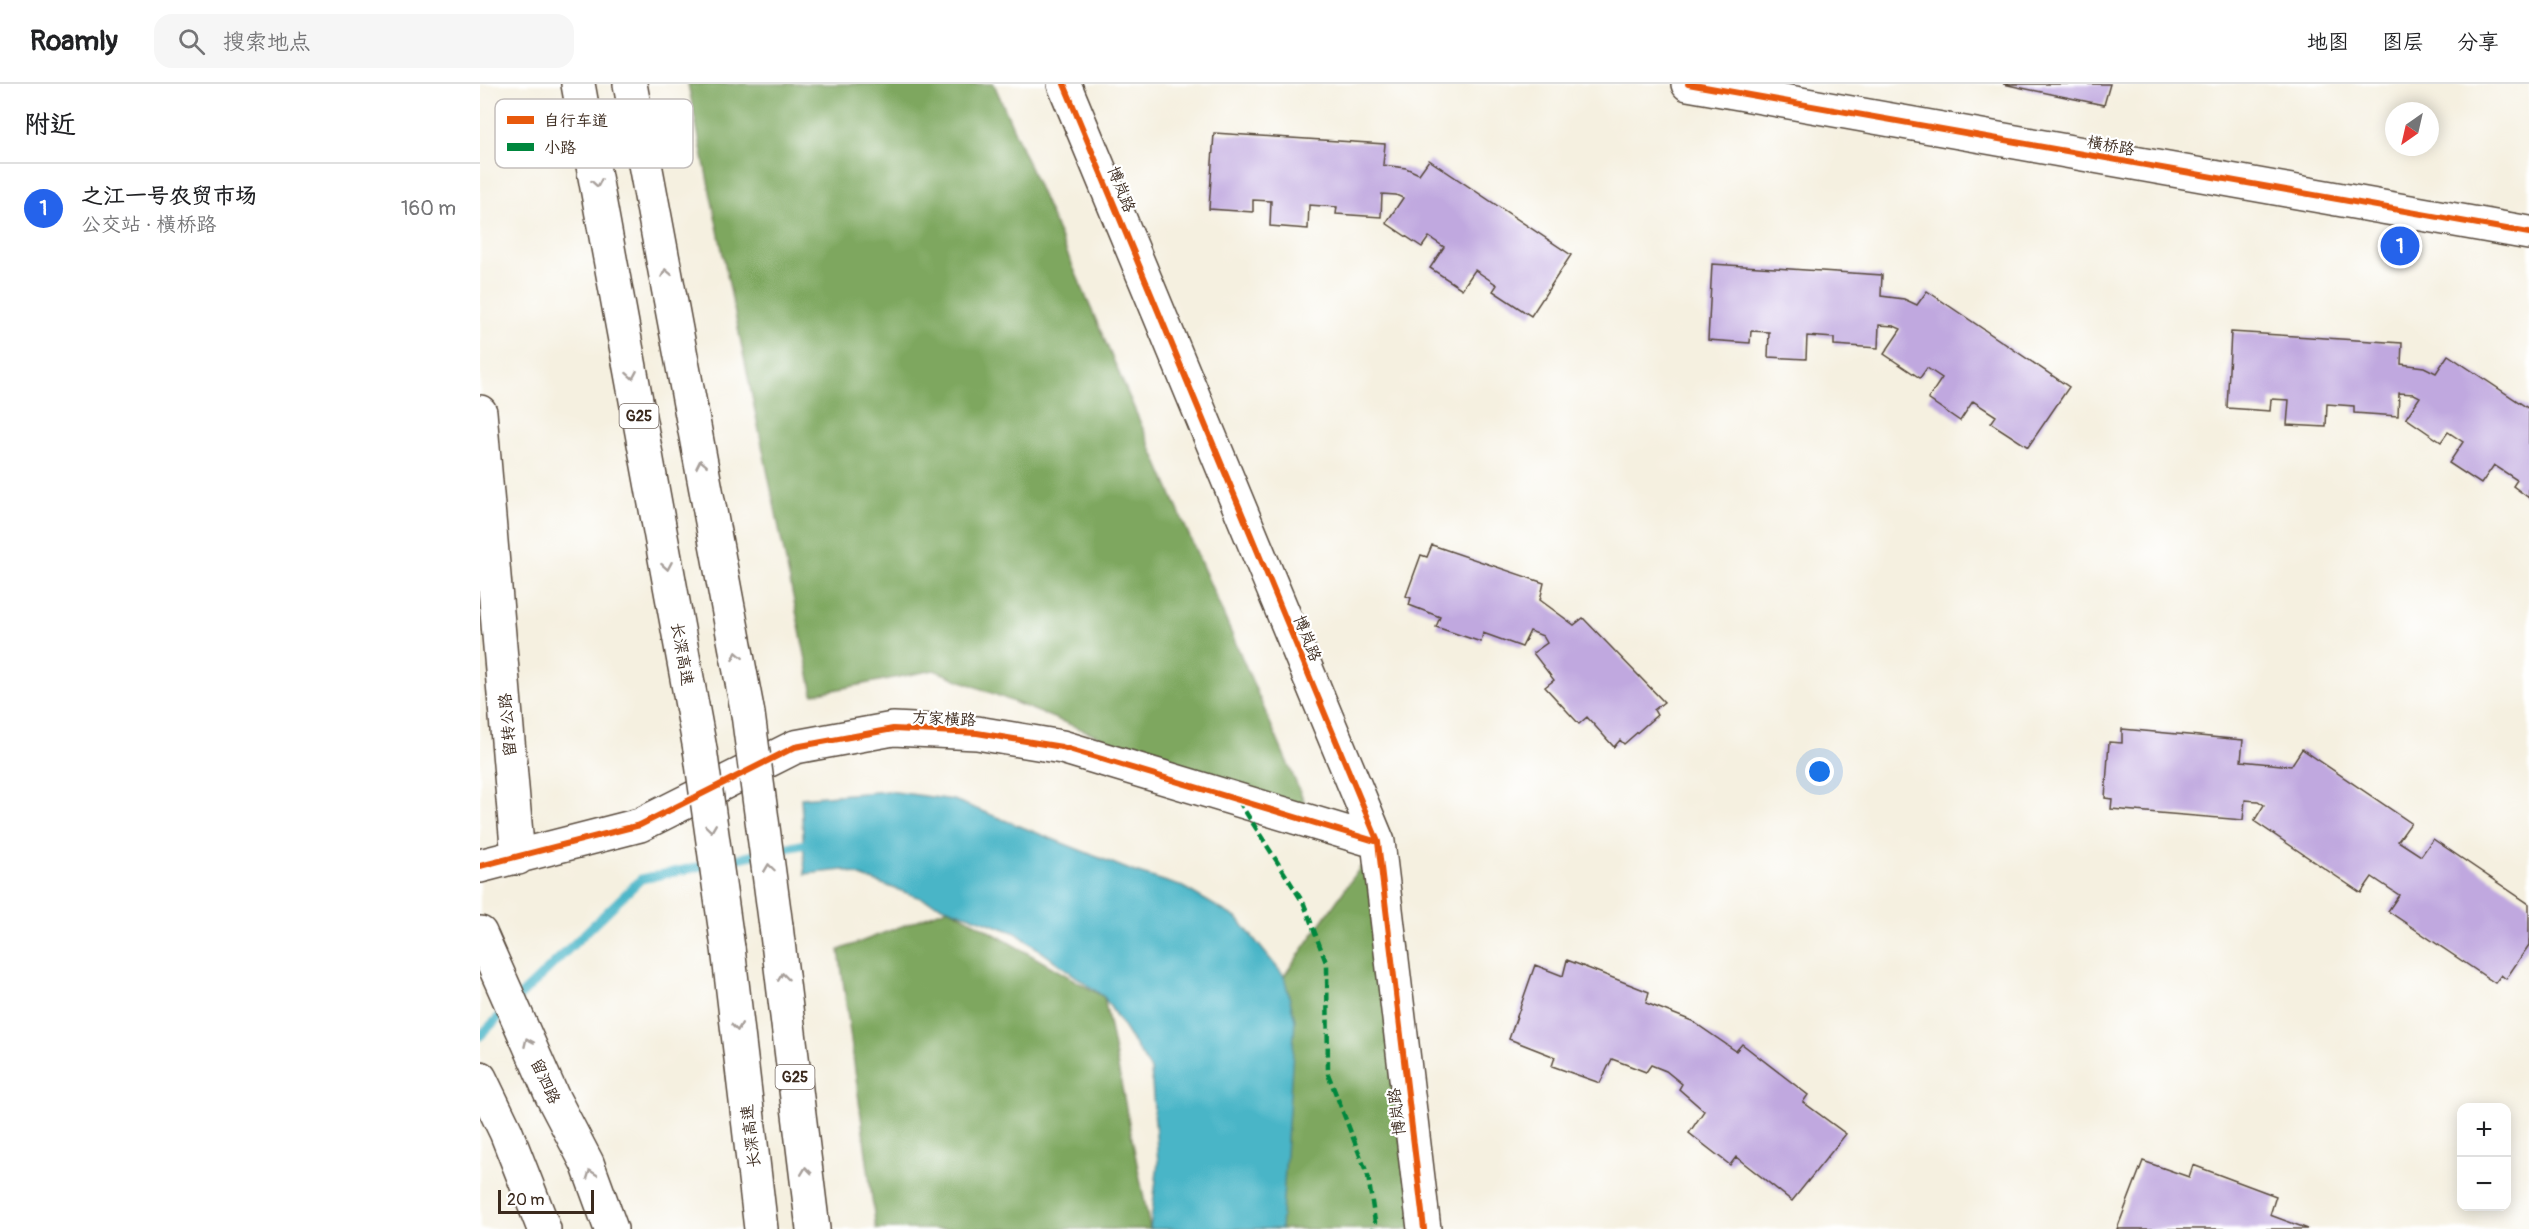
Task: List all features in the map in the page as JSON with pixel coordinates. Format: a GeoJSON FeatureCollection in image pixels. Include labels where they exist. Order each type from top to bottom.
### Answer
{"type":"FeatureCollection","features":[{"type":"Feature","properties":{"kind":"main road","name":"长深高速"},"geometry":{"type":"LineString","coordinates":[[579,84],[582,99]]}},
{"type":"Feature","properties":{"kind":"main road","name":"G25"},"geometry":{"type":"LineString","coordinates":[[630,84],[633,99]]}},
{"type":"Feature","properties":{"kind":"main road","name":"博岚路"},"geometry":{"type":"LineString","coordinates":[[1064,84],[1378,842],[1424,1229]]}},
{"type":"Feature","properties":{"kind":"main road","name":"横桥路"},"geometry":{"type":"LineString","coordinates":[[1688,84],[2529,233]]}},
{"type":"Feature","properties":{"kind":"main road","name":"长深高速"},"geometry":{"type":"LineString","coordinates":[[594,168],[700,749],[728,948],[761,1229]]}},
{"type":"Feature","properties":{"kind":"main road","name":"G25"},"geometry":{"type":"LineString","coordinates":[[646,168],[748,714],[777,926],[813,1229]]}},
{"type":"Feature","properties":{"kind":"main road","name":"留转公路"},"geometry":{"type":"LineString","coordinates":[[480,412],[518,858]]}},
{"type":"Feature","properties":{"kind":"main road","name":"方家横路"},"geometry":{"type":"LineString","coordinates":[[480,866],[640,825],[795,747],[893,729],[977,733],[1062,747],[1378,842]]}},
{"type":"Feature","properties":{"kind":"main road","name":"留泗路"},"geometry":{"type":"LineString","coordinates":[[485,945],[552,1096],[587,1163],[611,1229]]}},
{"type":"Feature","properties":{"kind":"main road"},"geometry":{"type":"LineString","coordinates":[[480,1078],[506,1132],[544,1229]]}},
{"type":"Feature","properties":{"kind":"green space"},"geometry":{"type":"Polygon","coordinates":[[[688,84],[994,84],[1313,822],[934,670],[813,694],[693,108],[693,99],[691,99],[688,84]]]}},
{"type":"Feature","properties":{"kind":"green space"},"geometry":{"type":"Polygon","coordinates":[[[1378,842],[1424,1229],[1275,1229],[1284,976],[1378,842]]]}},
{"type":"Feature","properties":{"kind":"green space"},"geometry":{"type":"Polygon","coordinates":[[[949,908],[1104,997],[1150,1229],[876,1229],[839,950],[949,908]]]}},
{"type":"Feature","properties":{"kind":"water"},"geometry":{"type":"Polygon","coordinates":[[[888,791],[954,800],[1135,872],[1183,887],[1238,919],[1284,976],[1295,1020],[1281,1229],[1150,1229],[1158,1163],[1151,1070],[1104,997],[1016,933],[844,870],[805,874],[801,798],[888,791]]]}},
{"type":"Feature","properties":{"kind":"building"},"geometry":{"type":"Polygon","coordinates":[[[2003,84],[2110,84],[2104,105],[2003,84]]]}},
{"type":"Feature","properties":{"kind":"building"},"geometry":{"type":"Polygon","coordinates":[[[1214,133],[1385,144],[1383,165],[1406,168],[1419,174],[1429,160],[1571,255],[1531,316],[1493,291],[1497,285],[1475,270],[1462,289],[1430,268],[1444,247],[1429,237],[1422,247],[1386,223],[1403,198],[1396,195],[1382,194],[1381,217],[1336,214],[1337,207],[1309,205],[1308,229],[1270,226],[1271,201],[1253,200],[1253,212],[1209,209],[1214,133]]]}},
{"type":"Feature","properties":{"kind":"building"},"geometry":{"type":"Polygon","coordinates":[[[1712,264],[1882,275],[1881,296],[1904,299],[1917,305],[1927,291],[2069,387],[2028,447],[1991,423],[1996,416],[1973,401],[1960,421],[1928,399],[1942,378],[1927,368],[1920,378],[1884,354],[1901,329],[1894,326],[1879,325],[1878,348],[1834,345],[1834,338],[1807,336],[1806,359],[1768,357],[1769,332],[1751,331],[1750,343],[1708,340],[1712,264]]]}},
{"type":"Feature","properties":{"kind":"building"},"geometry":{"type":"Polygon","coordinates":[[[2231,332],[2402,343],[2401,364],[2424,367],[2436,373],[2448,355],[2529,409],[2529,498],[2513,486],[2517,480],[2494,465],[2481,484],[2449,463],[2463,442],[2448,432],[2441,442],[2406,418],[2420,397],[2414,394],[2399,393],[2398,416],[2354,413],[2354,406],[2327,404],[2326,427],[2287,425],[2289,400],[2271,399],[2270,411],[2227,408],[2231,332]]]}},
{"type":"Feature","properties":{"kind":"building"},"geometry":{"type":"Polygon","coordinates":[[[1432,545],[1544,583],[1540,600],[1574,625],[1583,618],[1664,702],[1654,710],[1657,715],[1624,744],[1620,740],[1614,747],[1587,717],[1579,724],[1545,687],[1554,680],[1533,653],[1547,643],[1543,636],[1530,631],[1522,647],[1483,633],[1481,642],[1436,627],[1440,617],[1409,605],[1411,598],[1406,596],[1421,555],[1427,557],[1432,545]]]}},
{"type":"Feature","properties":{"kind":"building"},"geometry":{"type":"Polygon","coordinates":[[[2122,729],[2243,740],[2241,761],[2291,766],[2302,749],[2411,823],[2398,841],[2421,856],[2433,839],[2529,904],[2529,945],[2506,979],[2501,975],[2495,983],[2388,911],[2399,895],[2372,877],[2361,893],[2254,821],[2264,805],[2258,801],[2245,800],[2243,820],[2111,809],[2112,799],[2105,798],[2109,742],[2122,743],[2122,729]]]}},
{"type":"Feature","properties":{"kind":"building"},"geometry":{"type":"Polygon","coordinates":[[[1567,960],[1649,992],[1646,1003],[1692,1021],[1736,1051],[1742,1044],[1808,1095],[1803,1102],[1846,1134],[1792,1201],[1736,1157],[1730,1165],[1689,1133],[1704,1111],[1679,1089],[1682,1084],[1666,1071],[1651,1065],[1646,1072],[1612,1059],[1600,1083],[1552,1066],[1555,1057],[1509,1039],[1535,965],[1563,976],[1567,960]]]}},
{"type":"Feature","properties":{"kind":"building"},"geometry":{"type":"Polygon","coordinates":[[[2143,1161],[2189,1177],[2193,1165],[2276,1196],[2270,1215],[2308,1229],[2117,1229],[2143,1161]]]}},
{"type":"Feature","properties":{"kind":"waterway"},"geometry":{"type":"LineString","coordinates":[[516,1000],[641,879],[815,842]]}},
{"type":"Feature","properties":{"kind":"waterway"},"geometry":{"type":"LineString","coordinates":[[480,1036],[506,1010]]}},
{"type":"Feature","properties":{"kind":"marked path"},"geometry":{"type":"LineString","coordinates":[[1238,800],[1304,904],[1327,965],[1328,1074],[1368,1176],[1375,1222],[1373,1229]]}},
{"type":"Feature","properties":{"kind":"cycle path"},"geometry":{"type":"LineString","coordinates":[[1064,84],[1378,842],[1424,1229]]}},
{"type":"Feature","properties":{"kind":"cycle path"},"geometry":{"type":"LineString","coordinates":[[1688,84],[2529,233]]}},
{"type":"Feature","properties":{"kind":"cycle path"},"geometry":{"type":"LineString","coordinates":[[480,866],[640,825],[795,747],[893,729],[977,733],[1062,747],[1378,842]]}},
{"type":"Feature","properties":{"kind":"place","name":"之江一号农贸市场"},"geometry":{"type":"Point","coordinates":[2400,246]}}]}
